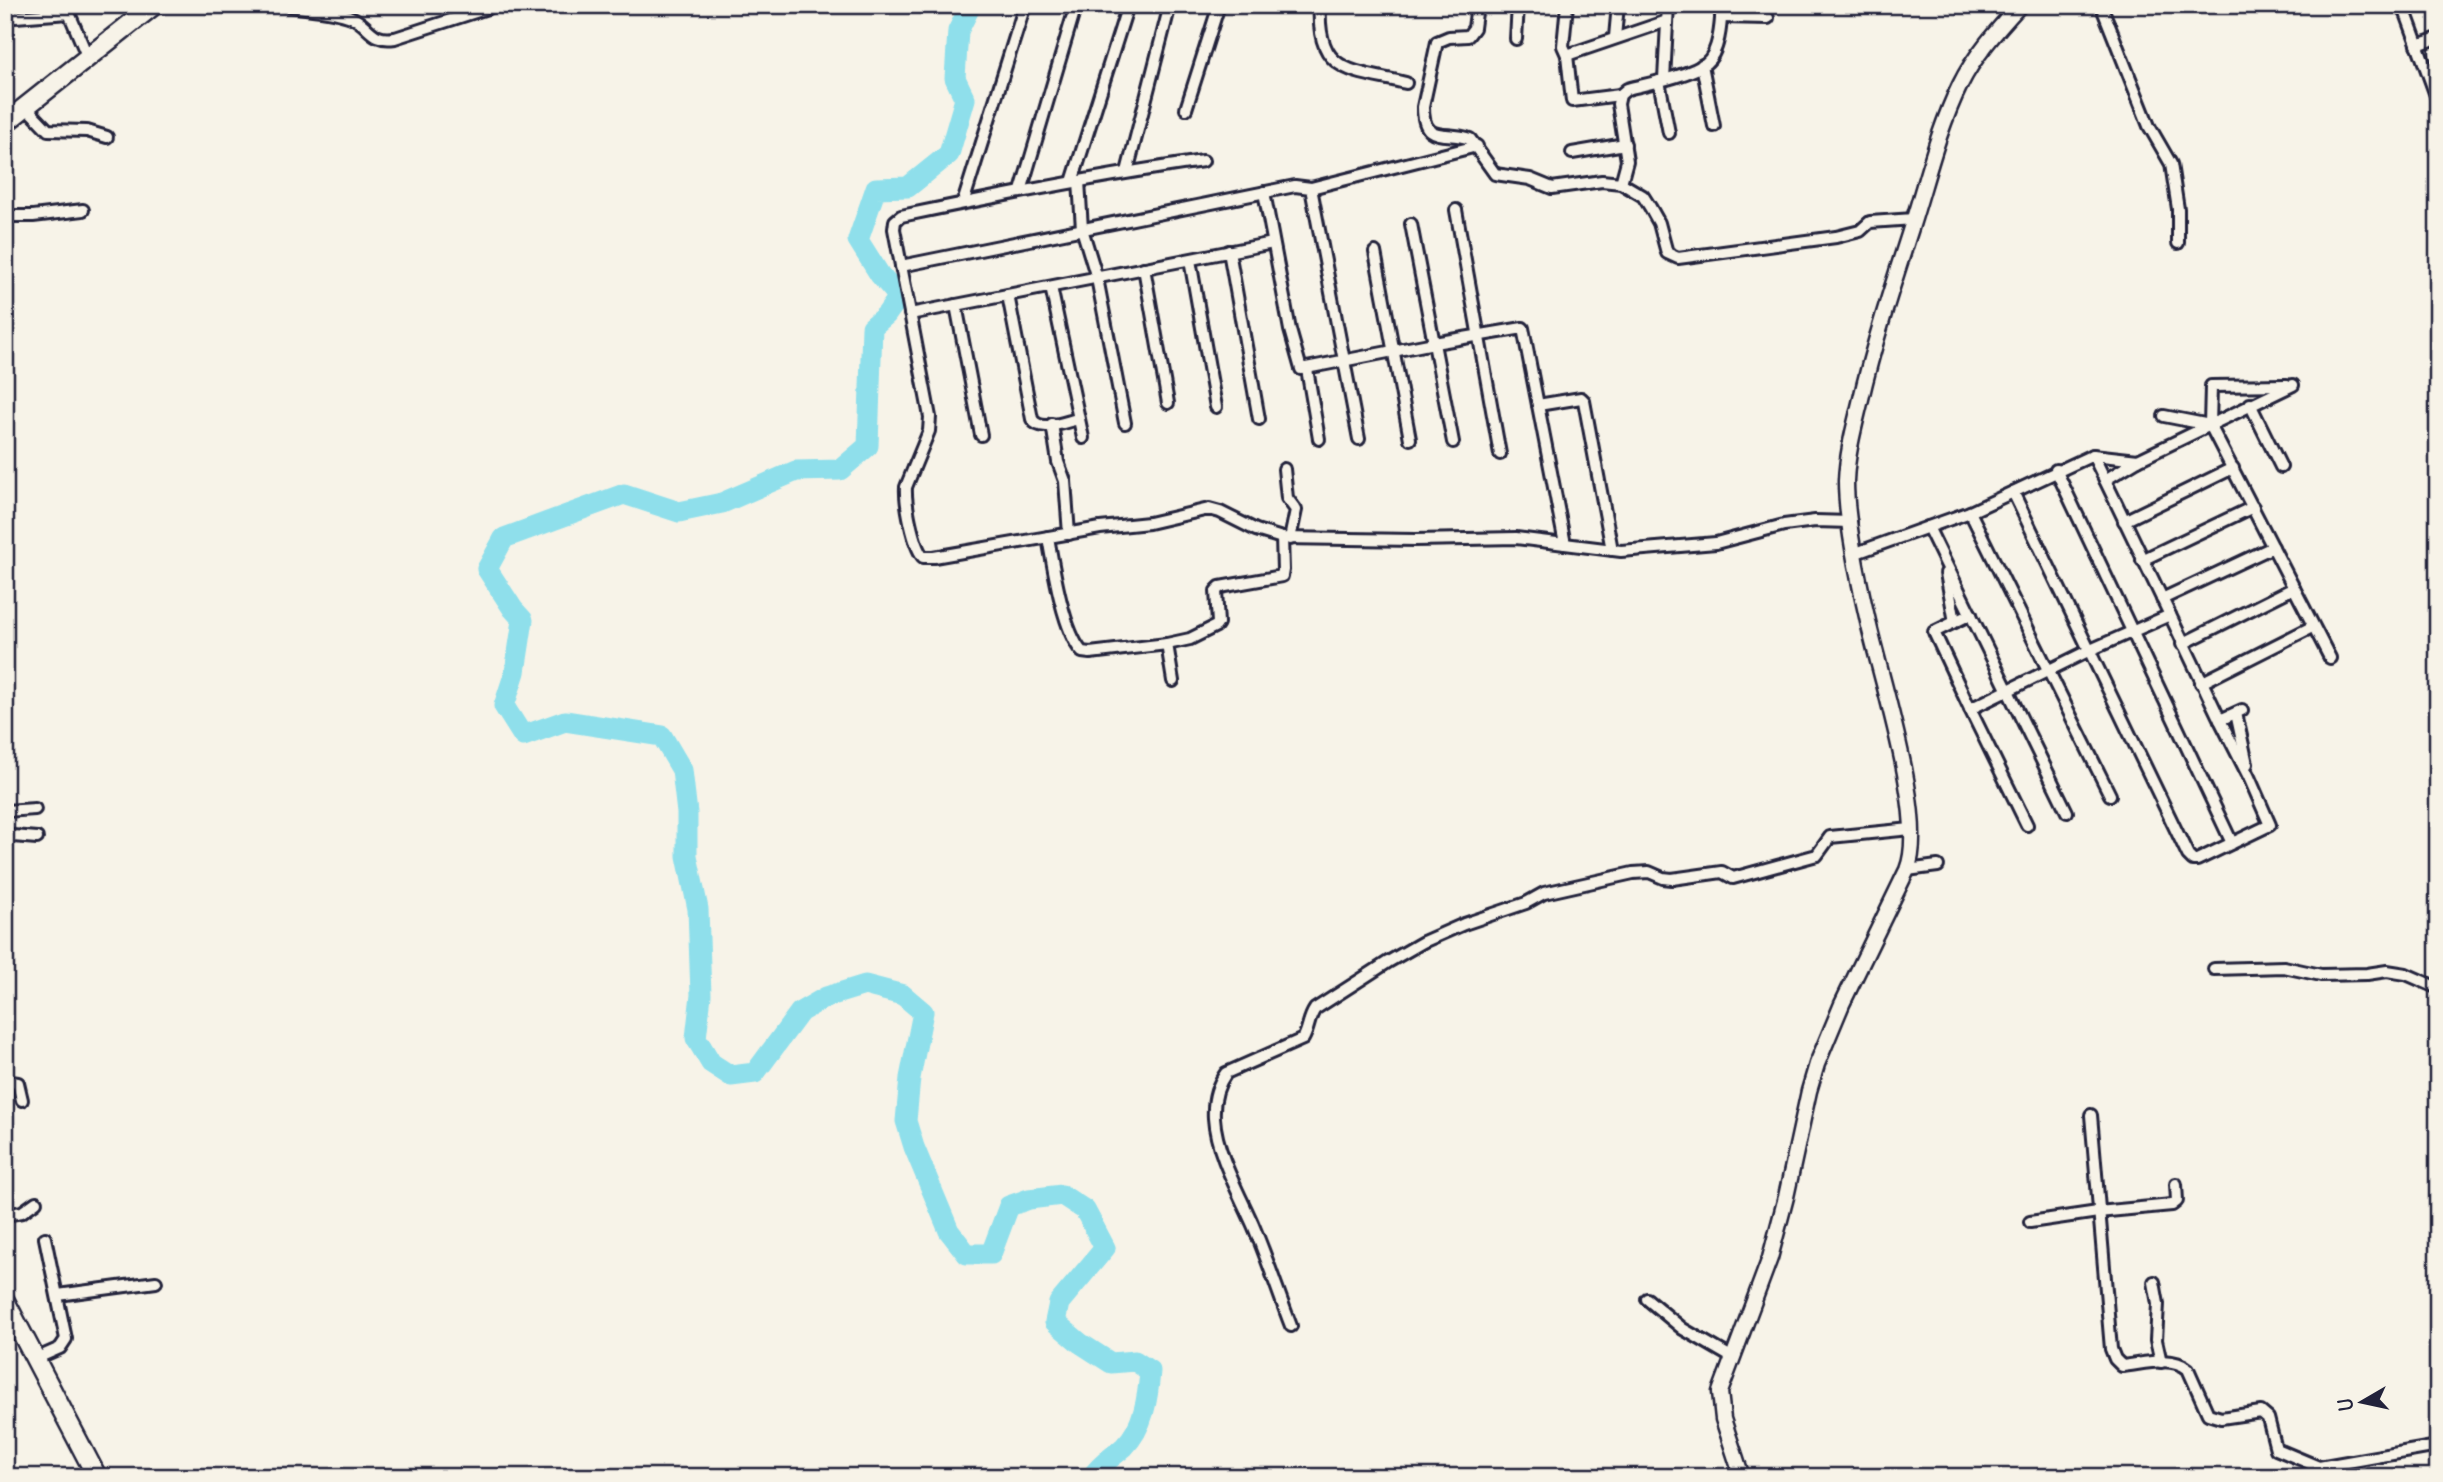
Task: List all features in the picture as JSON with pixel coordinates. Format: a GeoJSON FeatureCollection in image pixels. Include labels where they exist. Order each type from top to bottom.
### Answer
{"type":"FeatureCollection","features":[{"type":"Feature","properties":{"kind":"main road"},"geometry":{"type":"LineString","coordinates":[[5,124],[154,5]]}},
{"type":"Feature","properties":{"kind":"main road"},"geometry":{"type":"LineString","coordinates":[[6,1304],[97,1477]]}},
{"type":"Feature","properties":{"kind":"street"},"geometry":{"type":"LineString","coordinates":[[284,5],[348,16],[375,36],[384,39],[395,38],[497,5]]}},
{"type":"Feature","properties":{"kind":"street"},"geometry":{"type":"LineString","coordinates":[[963,203],[1025,5]]}},
{"type":"Feature","properties":{"kind":"street"},"geometry":{"type":"LineString","coordinates":[[1021,191],[1076,5]]}},
{"type":"Feature","properties":{"kind":"street"},"geometry":{"type":"LineString","coordinates":[[1125,423],[1097,278],[1082,229],[1075,181],[1128,5]]}},
{"type":"Feature","properties":{"kind":"street"},"geometry":{"type":"LineString","coordinates":[[1127,172],[1170,5]]}},
{"type":"Feature","properties":{"kind":"street"},"geometry":{"type":"LineString","coordinates":[[1186,109],[1219,5]]}},
{"type":"Feature","properties":{"kind":"street"},"geometry":{"type":"LineString","coordinates":[[1320,5],[1320,35],[1324,46],[1337,64],[1346,69],[1406,83]]}},
{"type":"Feature","properties":{"kind":"street"},"geometry":{"type":"LineString","coordinates":[[1477,5],[1474,28],[1468,36],[1449,37],[1437,42],[1423,107],[1426,127],[1432,133],[1470,139],[1495,174],[1530,179],[1552,188],[1602,181],[1621,183],[1643,196],[1659,223],[1667,253],[1678,258],[1836,237],[1860,231],[1870,222],[1914,219]]}},
{"type":"Feature","properties":{"kind":"street"},"geometry":{"type":"LineString","coordinates":[[1516,40],[1518,5]]}},
{"type":"Feature","properties":{"kind":"street"},"geometry":{"type":"LineString","coordinates":[[1567,5],[1563,46],[1567,55],[1572,102],[1620,95],[1628,89],[1707,63],[1714,50],[1722,5]]}},
{"type":"Feature","properties":{"kind":"street"},"geometry":{"type":"LineString","coordinates":[[1615,37],[1618,5]]}},
{"type":"Feature","properties":{"kind":"street"},"geometry":{"type":"LineString","coordinates":[[1668,5],[1661,80],[1669,133]]}},
{"type":"Feature","properties":{"kind":"street"},"geometry":{"type":"LineString","coordinates":[[2101,5],[2149,126],[2171,164],[2178,209],[2178,243]]}},
{"type":"Feature","properties":{"kind":"street"},"geometry":{"type":"LineString","coordinates":[[2403,5],[2438,101]]}},
{"type":"Feature","properties":{"kind":"street"},"geometry":{"type":"LineString","coordinates":[[1742,1477],[1720,1405],[1720,1392],[1770,1258],[1817,1063],[1842,1004],[1908,870],[1912,852],[1909,792],[1866,615],[1851,522],[1846,482],[1853,433],[1879,324],[1914,219],[1933,149],[1961,82],[2016,7]]}},
{"type":"Feature","properties":{"kind":"street"},"geometry":{"type":"LineString","coordinates":[[15,17],[69,13],[88,58]]}},
{"type":"Feature","properties":{"kind":"street"},"geometry":{"type":"LineString","coordinates":[[1721,17],[1768,18]]}},
{"type":"Feature","properties":{"kind":"street"},"geometry":{"type":"LineString","coordinates":[[1567,55],[1667,21]]}},
{"type":"Feature","properties":{"kind":"street"},"geometry":{"type":"LineString","coordinates":[[2417,45],[2438,38]]}},
{"type":"Feature","properties":{"kind":"street"},"geometry":{"type":"LineString","coordinates":[[1702,65],[1714,126]]}},
{"type":"Feature","properties":{"kind":"street"},"geometry":{"type":"LineString","coordinates":[[1620,95],[1618,104],[1627,161],[1621,183]]}},
{"type":"Feature","properties":{"kind":"street"},"geometry":{"type":"LineString","coordinates":[[26,107],[48,130],[87,131],[107,136]]}},
{"type":"Feature","properties":{"kind":"street"},"geometry":{"type":"LineString","coordinates":[[1572,153],[1625,144]]}},
{"type":"Feature","properties":{"kind":"street"},"geometry":{"type":"LineString","coordinates":[[901,266],[1295,186],[1311,187],[1477,146]]}},
{"type":"Feature","properties":{"kind":"street"},"geometry":{"type":"LineString","coordinates":[[1203,161],[1021,191],[898,218],[894,225],[930,417],[929,431],[906,486],[905,496],[920,554],[927,558],[1149,523],[1209,509],[1256,530],[1286,539],[1404,541],[1516,538],[1621,551],[1716,543],[1784,525],[1815,521],[1851,522]]}},
{"type":"Feature","properties":{"kind":"street"},"geometry":{"type":"LineString","coordinates":[[1311,187],[1359,439]]}},
{"type":"Feature","properties":{"kind":"street"},"geometry":{"type":"LineString","coordinates":[[1264,192],[1297,362],[1301,369],[1523,328],[1565,544]]}},
{"type":"Feature","properties":{"kind":"street"},"geometry":{"type":"LineString","coordinates":[[5,216],[33,216],[83,210]]}},
{"type":"Feature","properties":{"kind":"street"},"geometry":{"type":"LineString","coordinates":[[1456,210],[1500,454]]}},
{"type":"Feature","properties":{"kind":"street"},"geometry":{"type":"LineString","coordinates":[[1411,224],[1453,442]]}},
{"type":"Feature","properties":{"kind":"street"},"geometry":{"type":"LineString","coordinates":[[910,314],[1273,243]]}},
{"type":"Feature","properties":{"kind":"street"},"geometry":{"type":"LineString","coordinates":[[1229,251],[1259,419]]}},
{"type":"Feature","properties":{"kind":"street"},"geometry":{"type":"LineString","coordinates":[[1375,252],[1410,439]]}},
{"type":"Feature","properties":{"kind":"street"},"geometry":{"type":"LineString","coordinates":[[1190,260],[1216,407]]}},
{"type":"Feature","properties":{"kind":"street"},"geometry":{"type":"LineString","coordinates":[[1144,268],[1168,403]]}},
{"type":"Feature","properties":{"kind":"street"},"geometry":{"type":"LineString","coordinates":[[1052,286],[1083,438]]}},
{"type":"Feature","properties":{"kind":"street"},"geometry":{"type":"LineString","coordinates":[[1008,295],[1032,419],[1041,427],[1078,419]]}},
{"type":"Feature","properties":{"kind":"street"},"geometry":{"type":"LineString","coordinates":[[956,305],[981,435]]}},
{"type":"Feature","properties":{"kind":"street"},"geometry":{"type":"LineString","coordinates":[[1307,369],[1319,439]]}},
{"type":"Feature","properties":{"kind":"street"},"geometry":{"type":"LineString","coordinates":[[2105,480],[2138,460],[2210,425],[2250,404],[2293,385],[2211,386],[2210,425],[2330,658]]}},
{"type":"Feature","properties":{"kind":"street"},"geometry":{"type":"LineString","coordinates":[[1538,405],[1581,398],[1584,401],[1612,550]]}},
{"type":"Feature","properties":{"kind":"street"},"geometry":{"type":"LineString","coordinates":[[2250,404],[2281,467]]}},
{"type":"Feature","properties":{"kind":"street"},"geometry":{"type":"LineString","coordinates":[[2164,416],[2210,425]]}},
{"type":"Feature","properties":{"kind":"street"},"geometry":{"type":"LineString","coordinates":[[1052,424],[1058,462],[1065,481],[1069,534]]}},
{"type":"Feature","properties":{"kind":"street"},"geometry":{"type":"LineString","coordinates":[[1856,553],[1970,512],[2093,455],[2138,460]]}},
{"type":"Feature","properties":{"kind":"street"},"geometry":{"type":"LineString","coordinates":[[2013,492],[2188,855],[2197,860],[2270,825],[2093,455]]}},
{"type":"Feature","properties":{"kind":"street"},"geometry":{"type":"LineString","coordinates":[[1048,537],[1057,587],[1072,635],[1082,652],[1167,644],[1190,639],[1219,623],[1216,591],[1220,587],[1282,576],[1286,539],[1296,510],[1287,498],[1284,468]]}},
{"type":"Feature","properties":{"kind":"street"},"geometry":{"type":"LineString","coordinates":[[2124,521],[2233,468]]}},
{"type":"Feature","properties":{"kind":"street"},"geometry":{"type":"LineString","coordinates":[[2056,470],[2232,843]]}},
{"type":"Feature","properties":{"kind":"street"},"geometry":{"type":"LineString","coordinates":[[2142,560],[2253,507]]}},
{"type":"Feature","properties":{"kind":"street"},"geometry":{"type":"LineString","coordinates":[[1970,512],[2110,795]]}},
{"type":"Feature","properties":{"kind":"street"},"geometry":{"type":"LineString","coordinates":[[1928,527],[2067,812]]}},
{"type":"Feature","properties":{"kind":"street"},"geometry":{"type":"LineString","coordinates":[[2162,599],[2273,547]]}},
{"type":"Feature","properties":{"kind":"street"},"geometry":{"type":"LineString","coordinates":[[1944,560],[1955,622]]}},
{"type":"Feature","properties":{"kind":"street"},"geometry":{"type":"LineString","coordinates":[[2182,644],[2294,588]]}},
{"type":"Feature","properties":{"kind":"street"},"geometry":{"type":"LineString","coordinates":[[1971,614],[1934,632],[2027,825]]}},
{"type":"Feature","properties":{"kind":"street"},"geometry":{"type":"LineString","coordinates":[[1970,709],[2088,651],[2170,615]]}},
{"type":"Feature","properties":{"kind":"street"},"geometry":{"type":"LineString","coordinates":[[2201,683],[2312,627]]}},
{"type":"Feature","properties":{"kind":"street"},"geometry":{"type":"LineString","coordinates":[[1167,644],[1173,681]]}},
{"type":"Feature","properties":{"kind":"street"},"geometry":{"type":"LineString","coordinates":[[2220,720],[2239,711],[2249,777]]}},
{"type":"Feature","properties":{"kind":"street"},"geometry":{"type":"LineString","coordinates":[[5,811],[34,809]]}},
{"type":"Feature","properties":{"kind":"street"},"geometry":{"type":"LineString","coordinates":[[1291,1326],[1257,1235],[1218,1143],[1214,1098],[1219,1082],[1226,1073],[1303,1039],[1315,1009],[1388,962],[1433,937],[1526,903],[1544,893],[1633,873],[1649,872],[1672,879],[1722,872],[1732,878],[1817,855],[1830,837],[1911,829]]}},
{"type":"Feature","properties":{"kind":"street"},"geometry":{"type":"LineString","coordinates":[[5,832],[13,836],[37,838]]}},
{"type":"Feature","properties":{"kind":"street"},"geometry":{"type":"LineString","coordinates":[[1908,870],[1938,866]]}},
{"type":"Feature","properties":{"kind":"street"},"geometry":{"type":"LineString","coordinates":[[2214,969],[2284,967],[2321,975],[2387,971],[2406,974],[2438,988]]}},
{"type":"Feature","properties":{"kind":"street"},"geometry":{"type":"LineString","coordinates":[[5,1081],[18,1083],[22,1100]]}},
{"type":"Feature","properties":{"kind":"street"},"geometry":{"type":"LineString","coordinates":[[2091,1115],[2112,1354],[2122,1366],[2178,1363],[2188,1369],[2208,1414],[2221,1418],[2261,1412],[2268,1418],[2276,1449],[2319,1467]]}},
{"type":"Feature","properties":{"kind":"street"},"geometry":{"type":"LineString","coordinates":[[2031,1222],[2175,1204],[2178,1197],[2176,1184]]}},
{"type":"Feature","properties":{"kind":"street"},"geometry":{"type":"LineString","coordinates":[[5,1215],[22,1212],[36,1202]]}},
{"type":"Feature","properties":{"kind":"street"},"geometry":{"type":"LineString","coordinates":[[35,1359],[60,1348],[64,1343],[65,1332],[45,1238]]}},
{"type":"Feature","properties":{"kind":"street"},"geometry":{"type":"LineString","coordinates":[[58,1295],[156,1282]]}},
{"type":"Feature","properties":{"kind":"street"},"geometry":{"type":"LineString","coordinates":[[2154,1282],[2158,1304],[2156,1340],[2161,1362]]}},
{"type":"Feature","properties":{"kind":"street"},"geometry":{"type":"LineString","coordinates":[[1647,1300],[1683,1329],[1733,1358]]}},
{"type":"Feature","properties":{"kind":"street"},"geometry":{"type":"LineString","coordinates":[[2301,1477],[2319,1467],[2438,1446]]}},
{"type":"Feature","properties":{"kind":"waterway"},"geometry":{"type":"LineString","coordinates":[[971,5],[958,31],[955,78],[965,99],[949,154],[908,187],[876,188],[858,240],[880,275],[899,297],[886,315],[872,327],[868,446],[840,470],[796,471],[722,503],[679,512],[624,494],[504,538],[487,569],[523,620],[515,672],[504,706],[523,736],[565,721],[662,736],[682,770],[687,813],[687,856],[698,909],[701,995],[696,1038],[711,1063],[731,1076],[755,1073],[800,1012],[826,997],[865,985],[903,995],[923,1012],[910,1078],[906,1121],[949,1231],[967,1254],[991,1254],[1009,1206],[1029,1199],[1062,1195],[1085,1210],[1105,1248],[1059,1303],[1055,1322],[1080,1343],[1111,1363],[1135,1361],[1150,1371],[1146,1401],[1136,1430],[1124,1447],[1092,1477]]}}]}
